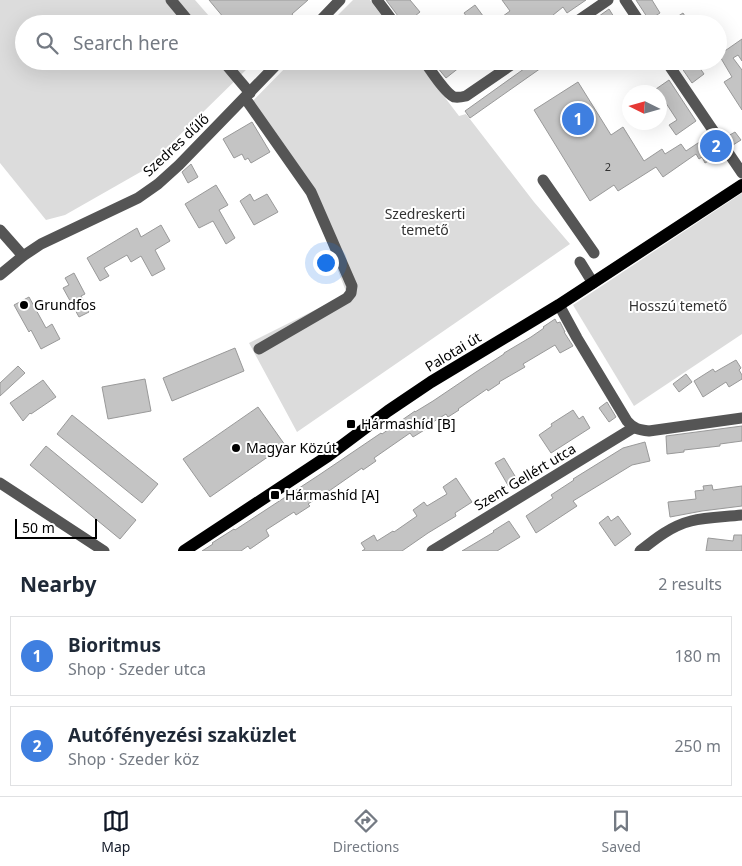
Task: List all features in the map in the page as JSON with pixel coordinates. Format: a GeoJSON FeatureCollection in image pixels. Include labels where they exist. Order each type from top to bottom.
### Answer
{"type":"FeatureCollection","features":[{"type":"Feature","properties":{"kind":"main road","name":"Palotai út"},"geometry":{"type":"LineString","coordinates":[[184,551],[328,456],[388,410],[559,305],[742,185]]}},
{"type":"Feature","properties":{"kind":"street"},"geometry":{"type":"LineString","coordinates":[[171,0],[184,15]]}},
{"type":"Feature","properties":{"kind":"street"},"geometry":{"type":"LineString","coordinates":[[326,15],[340,0]]}},
{"type":"Feature","properties":{"kind":"street"},"geometry":{"type":"LineString","coordinates":[[377,0],[388,15]]}},
{"type":"Feature","properties":{"kind":"street"},"geometry":{"type":"LineString","coordinates":[[586,15],[608,0]]}},
{"type":"Feature","properties":{"kind":"street"},"geometry":{"type":"LineString","coordinates":[[625,0],[635,15]]}},
{"type":"Feature","properties":{"kind":"street"},"geometry":{"type":"LineString","coordinates":[[229,70],[311,192],[352,286],[348,298],[259,349]]}},
{"type":"Feature","properties":{"kind":"street","name":"Szedres dűlő"},"geometry":{"type":"LineString","coordinates":[[0,276],[23,256],[41,244],[138,198],[158,184],[272,70]]}},
{"type":"Feature","properties":{"kind":"street"},"geometry":{"type":"LineString","coordinates":[[431,70],[448,93],[459,98],[466,96],[504,70]]}},
{"type":"Feature","properties":{"kind":"street"},"geometry":{"type":"LineString","coordinates":[[672,70],[742,173]]}},
{"type":"Feature","properties":{"kind":"street"},"geometry":{"type":"LineString","coordinates":[[543,180],[594,253]]}},
{"type":"Feature","properties":{"kind":"street"},"geometry":{"type":"LineString","coordinates":[[0,230],[23,256]]}},
{"type":"Feature","properties":{"kind":"street"},"geometry":{"type":"LineString","coordinates":[[580,262],[593,283]]}},
{"type":"Feature","properties":{"kind":"street"},"geometry":{"type":"LineString","coordinates":[[559,305],[627,421],[633,428],[640,431],[649,431],[742,418]]}},
{"type":"Feature","properties":{"kind":"street","name":"Szent Gellért utca"},"geometry":{"type":"LineString","coordinates":[[432,551],[633,428]]}},
{"type":"Feature","properties":{"kind":"street"},"geometry":{"type":"LineString","coordinates":[[0,482],[104,551]]}},
{"type":"Feature","properties":{"kind":"street"},"geometry":{"type":"LineString","coordinates":[[640,551],[674,527],[691,521],[742,515]]}},
{"type":"Feature","properties":{"kind":"green space"},"geometry":{"type":"Polygon","coordinates":[[[0,0],[195,0],[208,15],[15,15],[15,70],[246,70],[144,170],[65,215],[46,220],[0,163],[0,0]]]}},
{"type":"Feature","properties":{"kind":"green space"},"geometry":{"type":"Polygon","coordinates":[[[353,0],[370,0],[381,15],[338,15],[353,0]]]}},
{"type":"Feature","properties":{"kind":"green space","name":"Szedreskerti temető"},"geometry":{"type":"Polygon","coordinates":[[[283,70],[424,70],[459,116],[466,114],[534,202],[570,244],[297,432],[249,343],[347,294],[310,198],[247,107],[283,70]]]}},
{"type":"Feature","properties":{"kind":"green space","name":"Hosszú temető"},"geometry":{"type":"Polygon","coordinates":[[[742,193],[742,334],[634,406],[573,305],[742,193]]]}},
{"type":"Feature","properties":{"kind":"building"},"geometry":{"type":"Polygon","coordinates":[[[209,0],[308,0],[293,15],[222,15],[209,0]]]}},
{"type":"Feature","properties":{"kind":"building"},"geometry":{"type":"Polygon","coordinates":[[[386,0],[410,0],[420,12],[416,15],[397,15],[386,0]]]}},
{"type":"Feature","properties":{"kind":"building"},"geometry":{"type":"Polygon","coordinates":[[[502,0],[586,0],[567,13],[563,7],[553,15],[504,15],[510,11],[502,0]]]}},
{"type":"Feature","properties":{"kind":"building"},"geometry":{"type":"Polygon","coordinates":[[[636,0],[652,0],[660,13],[657,15],[646,15],[636,0]]]}},
{"type":"Feature","properties":{"kind":"building"},"geometry":{"type":"Polygon","coordinates":[[[475,5],[482,15],[465,15],[464,13],[475,5]]]}},
{"type":"Feature","properties":{"kind":"building"},"geometry":{"type":"Polygon","coordinates":[[[609,9],[613,15],[601,15],[609,9]]]}},
{"type":"Feature","properties":{"kind":"building"},"geometry":{"type":"Polygon","coordinates":[[[742,39],[742,61],[738,55],[733,58],[742,70],[742,110],[724,82],[732,77],[727,69],[727,49],[742,39]]]}},
{"type":"Feature","properties":{"kind":"building"},"geometry":{"type":"Polygon","coordinates":[[[439,70],[456,70],[446,78],[439,70]]]}},
{"type":"Feature","properties":{"kind":"building"},"geometry":{"type":"Polygon","coordinates":[[[522,70],[538,70],[470,118],[465,111],[522,70]]]}},
{"type":"Feature","properties":{"kind":"building"},"geometry":{"type":"Polygon","coordinates":[[[683,70],[701,70],[704,74],[692,83],[683,70]]]}},
{"type":"Feature","properties":{"kind":"building"},"geometry":{"type":"Polygon","coordinates":[[[669,80],[696,121],[676,135],[669,125],[677,120],[667,105],[667,85],[662,85],[669,80]]]}},
{"type":"Feature","properties":{"kind":"building"},"geometry":{"type":"Polygon","coordinates":[[[578,82],[611,135],[622,128],[644,161],[662,149],[665,154],[681,144],[686,151],[707,137],[717,152],[717,156],[705,163],[702,157],[699,159],[696,154],[663,177],[656,167],[618,191],[614,185],[590,201],[534,110],[578,82]]]}},
{"type":"Feature","properties":{"kind":"building"},"geometry":{"type":"Polygon","coordinates":[[[252,122],[270,152],[251,163],[248,158],[245,160],[242,154],[234,158],[223,139],[252,122]]]}},
{"type":"Feature","properties":{"kind":"building"},"geometry":{"type":"Polygon","coordinates":[[[735,132],[741,140],[733,145],[728,136],[735,132]]]}},
{"type":"Feature","properties":{"kind":"building"},"geometry":{"type":"Polygon","coordinates":[[[191,164],[198,177],[188,183],[182,172],[191,164]]]}},
{"type":"Feature","properties":{"kind":"building"},"geometry":{"type":"Polygon","coordinates":[[[216,185],[228,205],[219,210],[235,238],[226,244],[213,221],[199,228],[185,204],[216,185]]]}},
{"type":"Feature","properties":{"kind":"building"},"geometry":{"type":"Polygon","coordinates":[[[250,194],[254,201],[267,194],[278,212],[254,225],[240,201],[250,194]]]}},
{"type":"Feature","properties":{"kind":"building"},"geometry":{"type":"Polygon","coordinates":[[[161,225],[170,241],[155,250],[165,269],[152,276],[141,256],[131,262],[127,255],[104,268],[109,276],[100,281],[87,258],[137,228],[141,237],[161,225]]]}},
{"type":"Feature","properties":{"kind":"building"},"geometry":{"type":"Polygon","coordinates":[[[74,273],[85,294],[81,296],[89,312],[79,317],[63,288],[69,285],[65,278],[74,273]]]}},
{"type":"Feature","properties":{"kind":"building"},"geometry":{"type":"Polygon","coordinates":[[[29,297],[46,328],[52,324],[60,339],[41,349],[14,305],[29,297]]]}},
{"type":"Feature","properties":{"kind":"building"},"geometry":{"type":"Polygon","coordinates":[[[555,319],[557,323],[560,322],[573,346],[560,353],[555,345],[523,364],[525,367],[499,382],[488,391],[487,389],[448,417],[446,414],[413,437],[410,433],[374,458],[376,461],[363,470],[362,468],[308,504],[310,506],[296,515],[294,512],[266,530],[269,536],[250,549],[248,546],[241,551],[202,551],[531,337],[555,319]]]}},
{"type":"Feature","properties":{"kind":"building"},"geometry":{"type":"Polygon","coordinates":[[[235,348],[244,371],[172,401],[163,378],[235,348]]]}},
{"type":"Feature","properties":{"kind":"building"},"geometry":{"type":"Polygon","coordinates":[[[736,360],[741,368],[739,370],[742,379],[729,387],[726,382],[703,397],[694,381],[713,369],[715,372],[736,360]]]}},
{"type":"Feature","properties":{"kind":"building"},"geometry":{"type":"Polygon","coordinates":[[[18,366],[25,373],[0,396],[0,383],[18,366]]]}},
{"type":"Feature","properties":{"kind":"building"},"geometry":{"type":"Polygon","coordinates":[[[686,374],[692,382],[679,392],[673,384],[686,374]]]}},
{"type":"Feature","properties":{"kind":"building"},"geometry":{"type":"Polygon","coordinates":[[[145,379],[151,411],[108,419],[102,387],[145,379]]]}},
{"type":"Feature","properties":{"kind":"building"},"geometry":{"type":"Polygon","coordinates":[[[43,380],[56,397],[30,413],[23,421],[10,403],[43,380]]]}},
{"type":"Feature","properties":{"kind":"building"},"geometry":{"type":"Polygon","coordinates":[[[607,402],[616,417],[609,422],[599,408],[607,402]]]}},
{"type":"Feature","properties":{"kind":"building"},"geometry":{"type":"Polygon","coordinates":[[[258,407],[285,445],[210,497],[183,459],[258,407]]]}},
{"type":"Feature","properties":{"kind":"building"},"geometry":{"type":"Polygon","coordinates":[[[573,410],[579,419],[583,416],[590,428],[551,453],[539,435],[552,426],[551,424],[573,410]]]}},
{"type":"Feature","properties":{"kind":"building"},"geometry":{"type":"Polygon","coordinates":[[[72,415],[158,484],[142,503],[57,434],[72,415]]]}},
{"type":"Feature","properties":{"kind":"building"},"geometry":{"type":"Polygon","coordinates":[[[742,426],[742,441],[667,454],[666,436],[742,426]]]}},
{"type":"Feature","properties":{"kind":"building"},"geometry":{"type":"Polygon","coordinates":[[[645,442],[650,461],[632,465],[573,501],[577,506],[536,533],[526,516],[553,498],[551,495],[623,448],[645,442]]]}},
{"type":"Feature","properties":{"kind":"building"},"geometry":{"type":"Polygon","coordinates":[[[46,446],[136,520],[120,539],[30,465],[46,446]]]}},
{"type":"Feature","properties":{"kind":"building"},"geometry":{"type":"Polygon","coordinates":[[[504,458],[518,481],[509,487],[495,463],[504,458]]]}},
{"type":"Feature","properties":{"kind":"building"},"geometry":{"type":"Polygon","coordinates":[[[456,478],[472,502],[455,513],[456,516],[402,551],[362,551],[365,549],[361,543],[374,535],[377,541],[394,532],[417,516],[413,510],[424,502],[427,506],[447,494],[443,487],[456,478]]]}},
{"type":"Feature","properties":{"kind":"building"},"geometry":{"type":"Polygon","coordinates":[[[712,485],[713,490],[742,486],[742,506],[670,517],[668,502],[696,499],[695,491],[704,490],[703,486],[712,485]]]}},
{"type":"Feature","properties":{"kind":"building"},"geometry":{"type":"Polygon","coordinates":[[[608,516],[611,521],[618,516],[631,534],[615,546],[599,523],[608,516]]]}},
{"type":"Feature","properties":{"kind":"building"},"geometry":{"type":"Polygon","coordinates":[[[509,521],[520,537],[497,551],[462,551],[494,532],[509,521]]]}},
{"type":"Feature","properties":{"kind":"building"},"geometry":{"type":"Polygon","coordinates":[[[734,535],[742,535],[742,551],[706,551],[708,538],[733,541],[734,535]]]}},
{"type":"Feature","properties":{"kind":"place","name":"Bioritmus"},"geometry":{"type":"Point","coordinates":[578,119]}},
{"type":"Feature","properties":{"kind":"place","name":"Autófényezési szaküzlet"},"geometry":{"type":"Point","coordinates":[716,146]}},
{"type":"Feature","properties":{"kind":"place","name":"Grundfos"},"geometry":{"type":"Point","coordinates":[24,305]}},
{"type":"Feature","properties":{"kind":"place","name":"Hármashíd [B]"},"geometry":{"type":"Point","coordinates":[351,424]}},
{"type":"Feature","properties":{"kind":"place","name":"Magyar Közút"},"geometry":{"type":"Point","coordinates":[236,448]}},
{"type":"Feature","properties":{"kind":"place","name":"Hármashíd [A]"},"geometry":{"type":"Point","coordinates":[275,495]}}]}
